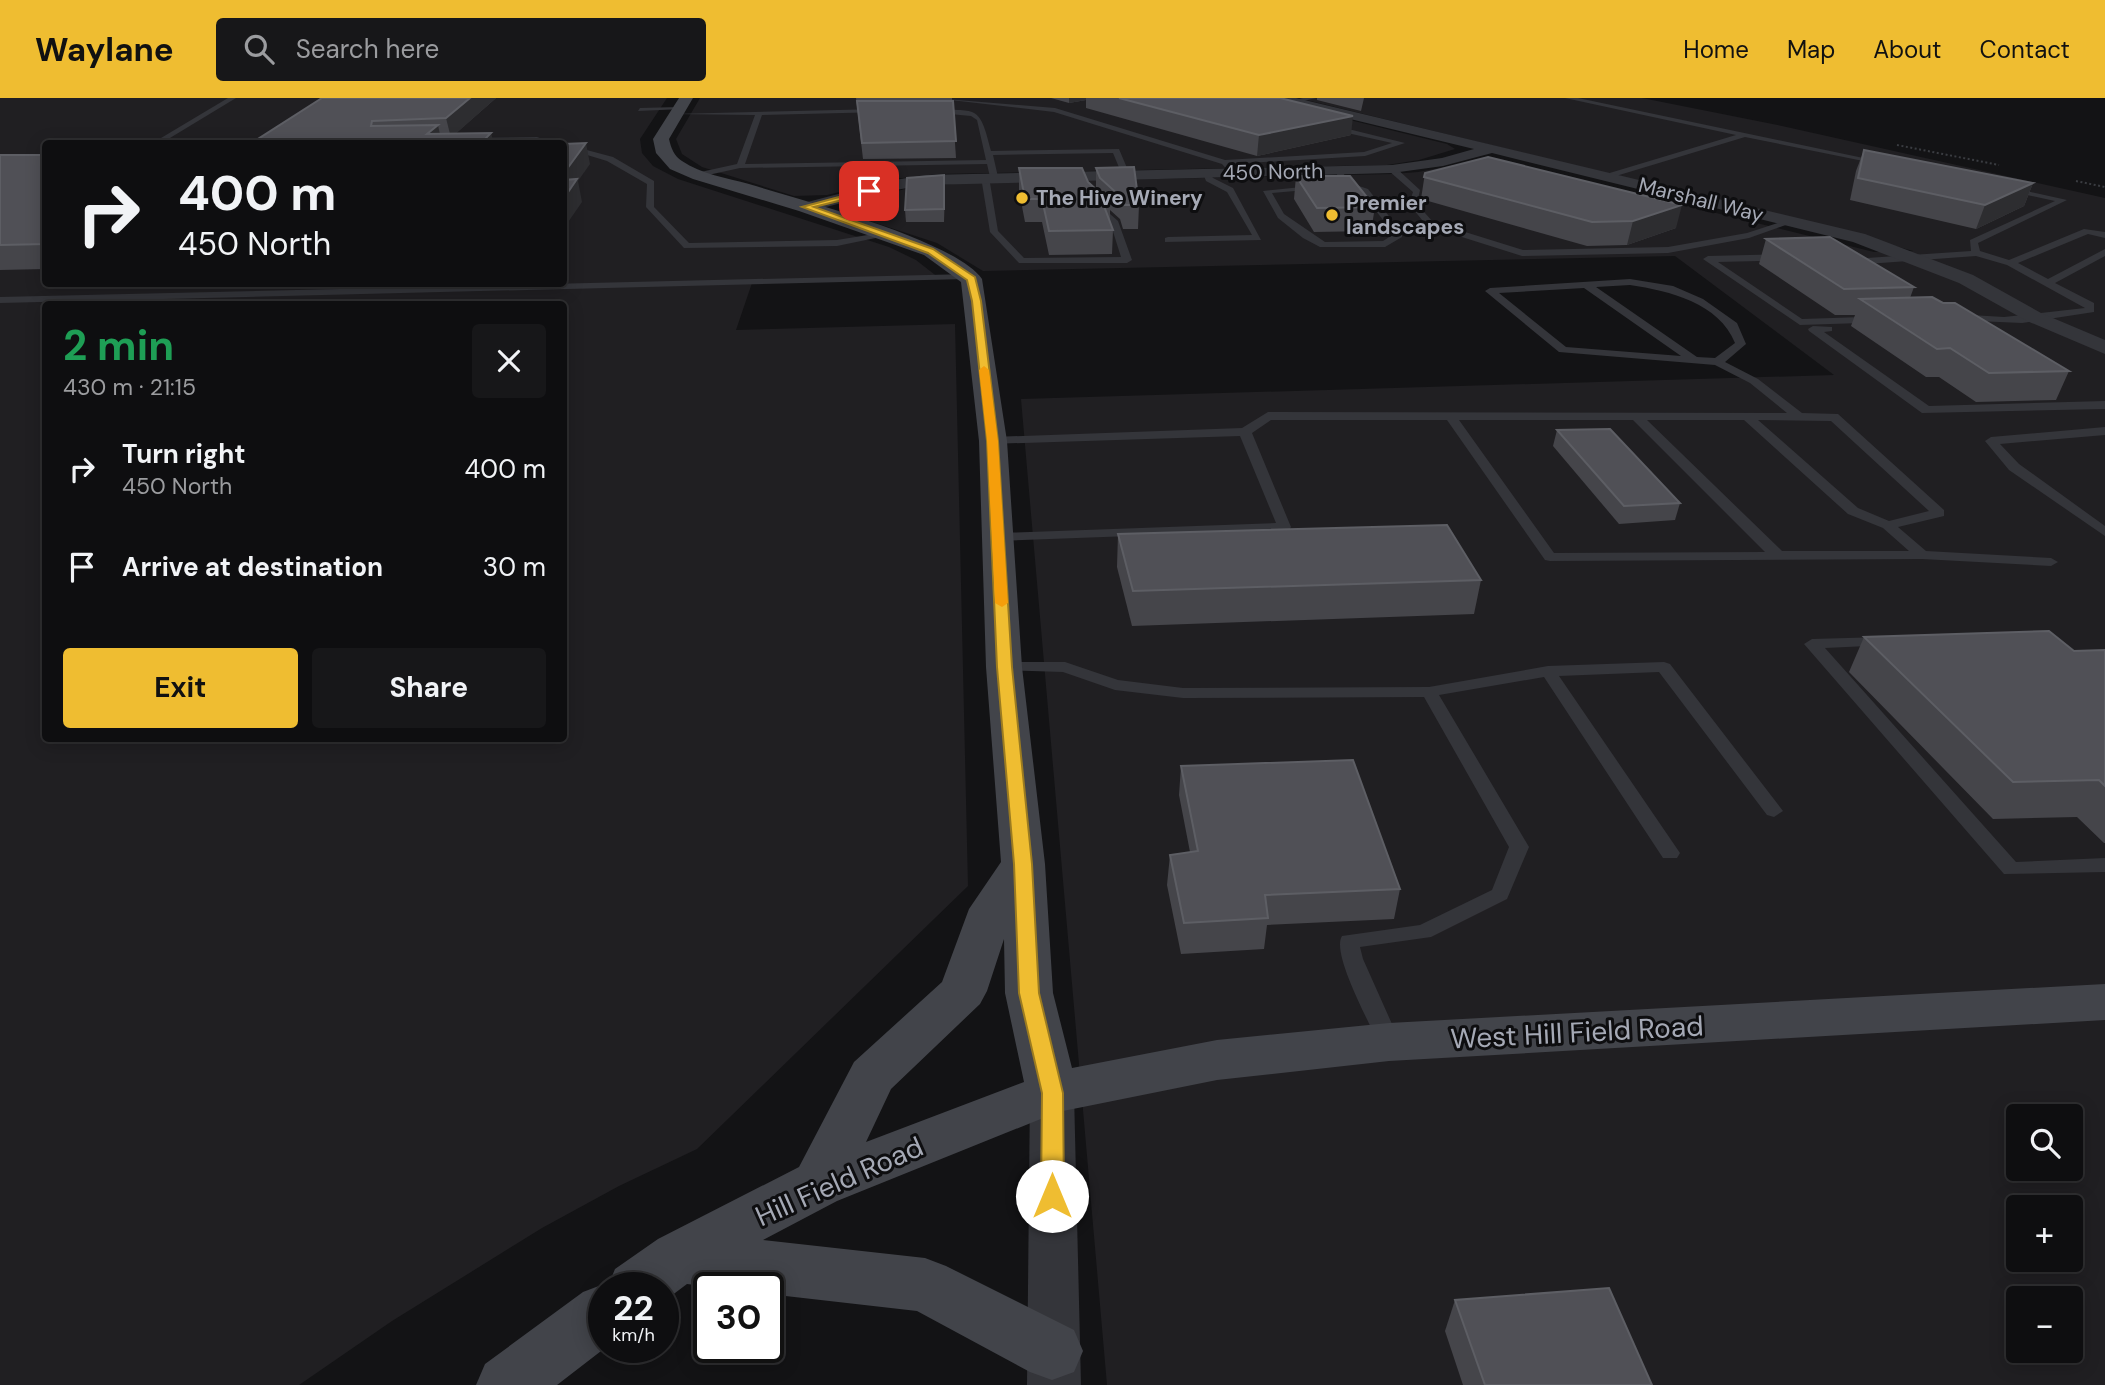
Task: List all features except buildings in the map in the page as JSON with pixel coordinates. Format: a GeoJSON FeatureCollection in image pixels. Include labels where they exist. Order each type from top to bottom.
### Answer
{"type":"FeatureCollection","features":[{"type":"Feature","properties":{"kind":"street","name":"Marshall Way"},"geometry":{"type":"LineString","coordinates":[[1281,102],[1859,238],[1966,279],[2034,317],[2105,348]]}},
{"type":"Feature","properties":{"kind":"street"},"geometry":{"type":"LineString","coordinates":[[680,107],[662,139],[664,153],[676,165],[930,251],[971,279],[993,441],[1004,667],[1023,864],[1029,993],[1052,1093],[1053,1368]]}},
{"type":"Feature","properties":{"kind":"street","name":"450 North"},"geometry":{"type":"LineString","coordinates":[[806,207],[888,186],[990,167],[1084,175],[1208,173],[1228,167],[1336,179],[1443,162],[1489,149]]}},
{"type":"Feature","properties":{"kind":"street"},"geometry":{"type":"LineString","coordinates":[[818,1184],[872,1076],[963,992],[991,909],[1023,864]]}},
{"type":"Feature","properties":{"kind":"street","name":"West Hill Field Road"},"geometry":{"type":"LineString","coordinates":[[1052,1093],[1217,1060],[1390,1042],[2105,1002]]}},
{"type":"Feature","properties":{"kind":"street","name":"Hill Field Road"},"geometry":{"type":"LineString","coordinates":[[657,1272],[818,1184],[1052,1093]]}},
{"type":"Feature","properties":{"kind":"street"},"geometry":{"type":"LineString","coordinates":[[679,1273],[925,1285],[1053,1368]]}},
{"type":"Feature","properties":{"kind":"street"},"geometry":{"type":"LineString","coordinates":[[507,1385],[588,1324]]}},
{"type":"Feature","properties":{"kind":"lane"},"geometry":{"type":"LineString","coordinates":[[161,140],[233,98]]}},
{"type":"Feature","properties":{"kind":"lane"},"geometry":{"type":"LineString","coordinates":[[936,98],[1055,110],[1228,167],[1364,154],[1401,143],[1322,125]]}},
{"type":"Feature","properties":{"kind":"lane"},"geometry":{"type":"LineString","coordinates":[[1281,102],[1313,98]]}},
{"type":"Feature","properties":{"kind":"lane"},"geometry":{"type":"LineString","coordinates":[[1568,98],[1890,164]]}},
{"type":"Feature","properties":{"kind":"lane"},"geometry":{"type":"LineString","coordinates":[[1055,110],[1080,105]]}},
{"type":"Feature","properties":{"kind":"lane"},"geometry":{"type":"LineString","coordinates":[[640,110],[680,107],[759,113],[891,111]]}},
{"type":"Feature","properties":{"kind":"lane"},"geometry":{"type":"LineString","coordinates":[[917,111],[973,114],[980,119],[990,167],[995,232],[1021,261],[1127,260],[1114,221],[1093,203],[1084,175]]}},
{"type":"Feature","properties":{"kind":"lane"},"geometry":{"type":"LineString","coordinates":[[740,166],[759,113]]}},
{"type":"Feature","properties":{"kind":"lane"},"geometry":{"type":"LineString","coordinates":[[1606,177],[1744,134]]}},
{"type":"Feature","properties":{"kind":"lane"},"geometry":{"type":"LineString","coordinates":[[459,140],[540,140]]}},
{"type":"Feature","properties":{"kind":"lane"},"geometry":{"type":"LineString","coordinates":[[567,147],[610,159],[651,183],[650,207],[687,246],[837,243],[886,235]]}},
{"type":"Feature","properties":{"kind":"lane"},"geometry":{"type":"LineString","coordinates":[[699,175],[740,166],[915,163],[990,167],[1116,151],[1126,174]]}},
{"type":"Feature","properties":{"kind":"lane"},"geometry":{"type":"LineString","coordinates":[[915,163],[926,180]]}},
{"type":"Feature","properties":{"kind":"lane"},"geometry":{"type":"LineString","coordinates":[[1391,169],[1417,192],[1413,204],[1430,224],[1522,253],[1668,250],[1749,235],[1790,222]]}},
{"type":"Feature","properties":{"kind":"lane"},"geometry":{"type":"LineString","coordinates":[[1168,240],[1258,237],[1230,190],[1209,179],[1208,173]]}},
{"type":"Feature","properties":{"kind":"lane"},"geometry":{"type":"LineString","coordinates":[[1336,179],[1350,186]]}},
{"type":"Feature","properties":{"kind":"lane"},"geometry":{"type":"LineString","coordinates":[[1322,187],[1267,191],[1281,216],[1306,236],[1323,245],[1385,244],[1399,235],[1365,191],[1336,179]]}},
{"type":"Feature","properties":{"kind":"lane"},"geometry":{"type":"LineString","coordinates":[[1976,253],[1973,242],[2063,200],[1996,186]]}},
{"type":"Feature","properties":{"kind":"lane"},"geometry":{"type":"LineString","coordinates":[[2010,264],[2087,231],[2105,235]]}},
{"type":"Feature","properties":{"kind":"lane"},"geometry":{"type":"LineString","coordinates":[[2047,282],[2105,252]]}},
{"type":"Feature","properties":{"kind":"lane"},"geometry":{"type":"LineString","coordinates":[[1976,253],[2010,264],[2047,282],[2090,305],[2090,310],[2067,316],[1974,320],[1954,317],[1800,321],[1708,259],[1833,256],[1867,261],[1976,253]]}},
{"type":"Feature","properties":{"kind":"lane"},"geometry":{"type":"LineString","coordinates":[[567,286],[966,276]]}},
{"type":"Feature","properties":{"kind":"lane"},"geometry":{"type":"LineString","coordinates":[[1717,362],[1741,344],[1733,325],[1699,302],[1670,288],[1630,282],[1490,291],[1563,350],[1717,362],[1754,381],[1799,417]]}},
{"type":"Feature","properties":{"kind":"lane"},"geometry":{"type":"LineString","coordinates":[[1586,285],[1695,360]]}},
{"type":"Feature","properties":{"kind":"lane"},"geometry":{"type":"LineString","coordinates":[[0,300],[523,287]]}},
{"type":"Feature","properties":{"kind":"lane"},"geometry":{"type":"LineString","coordinates":[[1974,320],[1963,325],[1812,329],[1926,410],[2105,405]]}},
{"type":"Feature","properties":{"kind":"lane"},"geometry":{"type":"LineString","coordinates":[[993,441],[1245,432],[1268,416],[1834,417],[1939,513],[1888,524]]}},
{"type":"Feature","properties":{"kind":"lane"},"geometry":{"type":"LineString","coordinates":[[1450,416],[1550,556],[1922,555],[2051,562]]}},
{"type":"Feature","properties":{"kind":"lane"},"geometry":{"type":"LineString","coordinates":[[1637,417],[1778,556]]}},
{"type":"Feature","properties":{"kind":"lane"},"geometry":{"type":"LineString","coordinates":[[1747,417],[1853,511],[1888,524],[1922,555]]}},
{"type":"Feature","properties":{"kind":"lane"},"geometry":{"type":"LineString","coordinates":[[2105,431],[1992,441],[2014,467],[2105,532]]}},
{"type":"Feature","properties":{"kind":"lane"},"geometry":{"type":"LineString","coordinates":[[999,537],[1284,527],[1245,432]]}},
{"type":"Feature","properties":{"kind":"lane"},"geometry":{"type":"LineString","coordinates":[[2090,432],[2105,442]]}},
{"type":"Feature","properties":{"kind":"lane"},"geometry":{"type":"LineString","coordinates":[[1907,641],[1812,644],[2011,869],[2105,865]]}},
{"type":"Feature","properties":{"kind":"lane"},"geometry":{"type":"LineString","coordinates":[[1004,667],[1065,667],[1115,685],[1183,693],[1429,692],[1548,671],[1664,667],[1774,811]]}},
{"type":"Feature","properties":{"kind":"lane"},"geometry":{"type":"LineString","coordinates":[[1548,671],[1670,853]]}},
{"type":"Feature","properties":{"kind":"lane"},"geometry":{"type":"LineString","coordinates":[[1390,1042],[1352,960],[1349,941],[1424,932],[1500,894],[1518,847],[1429,692]]}},
{"type":"Feature","properties":{"kind":"shaded area"},"geometry":{"type":"Polygon","coordinates":[[[0,98],[667,98],[640,139],[642,153],[653,166],[678,179],[889,247],[916,260],[939,278],[752,283],[736,330],[955,324],[968,886],[697,1149],[619,1186],[542,1228],[392,1321],[299,1385],[0,1385],[0,98]]]}},
{"type":"Feature","properties":{"kind":"shaded area"},"geometry":{"type":"Polygon","coordinates":[[[700,98],[1261,98],[1447,144],[1455,149],[1419,160],[1387,165],[938,174],[894,179],[827,195],[794,196],[702,167],[682,154],[676,139],[700,98]]]}},
{"type":"Feature","properties":{"kind":"shaded area"},"geometry":{"type":"Polygon","coordinates":[[[1298,98],[1642,98],[1782,126],[2105,198],[2105,1385],[1107,1385],[1021,399],[1834,375],[1675,256],[983,271],[937,243],[845,213],[841,208],[849,203],[913,187],[966,183],[1393,174],[1493,158],[1874,252],[1913,251],[1827,227],[1298,98]]]}},
{"type":"Feature","properties":{"kind":"slow traffic"},"geometry":{"type":"LineString","coordinates":[[984,370],[993,441],[1002,603]]}},
{"type":"Feature","properties":{"kind":"place","name":"The Hive Winery"},"geometry":{"type":"Point","coordinates":[1022,198]}},
{"type":"Feature","properties":{"kind":"place","name":"Premier landscapes"},"geometry":{"type":"Point","coordinates":[1332,215]}},
{"type":"Feature","properties":{"kind":"route"},"geometry":{"type":"LineString","coordinates":[[869,191],[806,207],[930,251],[971,279],[976,301],[993,441],[1004,667],[1023,864],[1029,993],[1052,1093],[1052,1196]]}}]}
